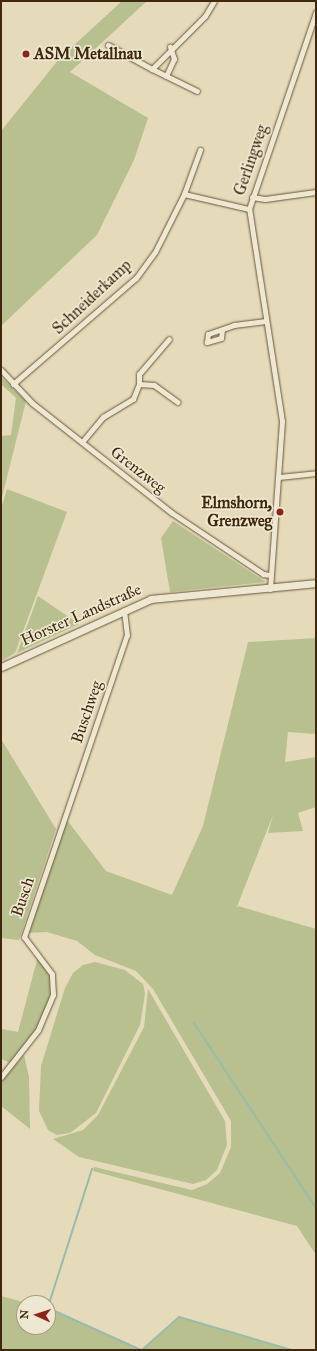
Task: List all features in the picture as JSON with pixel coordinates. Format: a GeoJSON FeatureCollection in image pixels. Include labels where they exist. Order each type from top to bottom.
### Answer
{"type":"FeatureCollection","features":[{"type":"Feature","properties":{"kind":"main road","name":"Horster Landstraße"},"geometry":{"type":"LineString","coordinates":[[1,667],[124,609],[182,593],[270,589],[316,583]]}},
{"type":"Feature","properties":{"kind":"street"},"geometry":{"type":"LineString","coordinates":[[152,68],[170,47],[205,16],[214,1]]}},
{"type":"Feature","properties":{"kind":"street","name":"Gerlingweg"},"geometry":{"type":"LineString","coordinates":[[270,589],[282,422],[249,210],[252,197],[316,12]]}},
{"type":"Feature","properties":{"kind":"street"},"geometry":{"type":"LineString","coordinates":[[108,45],[197,91]]}},
{"type":"Feature","properties":{"kind":"street"},"geometry":{"type":"LineString","coordinates":[[166,76],[174,59],[170,47]]}},
{"type":"Feature","properties":{"kind":"street","name":"Schneiderkamp"},"geometry":{"type":"LineString","coordinates":[[13,384],[136,278],[155,252],[184,194],[200,150]]}},
{"type":"Feature","properties":{"kind":"street"},"geometry":{"type":"LineString","coordinates":[[252,197],[265,199],[316,192]]}},
{"type":"Feature","properties":{"kind":"street"},"geometry":{"type":"LineString","coordinates":[[184,194],[249,210]]}},
{"type":"Feature","properties":{"kind":"street"},"geometry":{"type":"LineString","coordinates":[[222,330],[266,321]]}},
{"type":"Feature","properties":{"kind":"street"},"geometry":{"type":"LineString","coordinates":[[82,442],[102,418],[133,399],[139,384],[139,374],[169,339]]}},
{"type":"Feature","properties":{"kind":"street","name":"Grenzweg"},"geometry":{"type":"LineString","coordinates":[[1,370],[13,384],[82,442],[172,513],[263,574],[270,575]]}},
{"type":"Feature","properties":{"kind":"street"},"geometry":{"type":"LineString","coordinates":[[139,384],[154,385],[177,402]]}},
{"type":"Feature","properties":{"kind":"street"},"geometry":{"type":"LineString","coordinates":[[279,477],[316,473]]}},
{"type":"Feature","properties":{"kind":"street","name":"Buschweg"},"geometry":{"type":"LineString","coordinates":[[63,823],[127,635],[124,609]]}},
{"type":"Feature","properties":{"kind":"street","name":"Busch"},"geometry":{"type":"LineString","coordinates":[[1,1077],[38,1030],[53,995],[52,974],[24,937],[63,823]]}},
{"type":"Feature","properties":{"kind":"green space"},"geometry":{"type":"Polygon","coordinates":[[[122,1],[147,1],[70,72],[148,118],[134,160],[97,235],[1,326],[1,131],[59,59],[122,1]]]}},
{"type":"Feature","properties":{"kind":"green space"},"geometry":{"type":"Polygon","coordinates":[[[1,377],[26,401],[1,501],[1,436],[11,435],[16,398],[1,384],[1,377]]]}},
{"type":"Feature","properties":{"kind":"green space"},"geometry":{"type":"Polygon","coordinates":[[[7,489],[67,512],[15,653],[1,661],[1,509],[7,489]]]}},
{"type":"Feature","properties":{"kind":"green space"},"geometry":{"type":"Polygon","coordinates":[[[173,521],[266,582],[170,592],[161,538],[173,521]]]}},
{"type":"Feature","properties":{"kind":"green space"},"geometry":{"type":"Polygon","coordinates":[[[38,596],[79,624],[17,653],[38,596]]]}},
{"type":"Feature","properties":{"kind":"green space"},"geometry":{"type":"Polygon","coordinates":[[[316,638],[316,734],[288,732],[285,762],[316,757],[316,807],[298,813],[303,831],[268,833],[273,815],[236,909],[238,906],[316,929],[316,1255],[297,1226],[93,1171],[94,1167],[192,1190],[207,1184],[220,1173],[231,1147],[231,1121],[153,989],[136,971],[95,955],[77,941],[47,932],[27,933],[67,820],[106,871],[172,895],[203,826],[248,642],[316,638]]]}},
{"type":"Feature","properties":{"kind":"green space"},"geometry":{"type":"Polygon","coordinates":[[[1,739],[56,829],[19,940],[1,938],[1,739]]]}},
{"type":"Feature","properties":{"kind":"green space"},"geometry":{"type":"Polygon","coordinates":[[[38,956],[50,975],[51,994],[37,1029],[11,1063],[1,1059],[1,1021],[2,1029],[18,1032],[38,956]]]}},
{"type":"Feature","properties":{"kind":"green space"},"geometry":{"type":"Polygon","coordinates":[[[95,962],[125,970],[143,984],[145,994],[140,1025],[96,1113],[70,1133],[57,1135],[48,1130],[39,1111],[41,1066],[65,988],[73,973],[83,965],[95,962]]]}},
{"type":"Feature","properties":{"kind":"green space"},"geometry":{"type":"Polygon","coordinates":[[[148,989],[225,1121],[227,1145],[217,1170],[206,1180],[193,1184],[79,1157],[53,1139],[83,1130],[98,1115],[144,1027],[148,989]]]}},
{"type":"Feature","properties":{"kind":"green space"},"geometry":{"type":"Polygon","coordinates":[[[24,1055],[29,1077],[30,1129],[1,1106],[1,1081],[24,1055]]]}},
{"type":"Feature","properties":{"kind":"green space"},"geometry":{"type":"Polygon","coordinates":[[[1,1296],[16,1300],[16,1335],[56,1335],[56,1313],[140,1350],[1,1350],[1,1296]]]}},
{"type":"Feature","properties":{"kind":"green space"},"geometry":{"type":"Polygon","coordinates":[[[180,1317],[289,1350],[143,1350],[180,1317]]]}},
{"type":"Feature","properties":{"kind":"waterway"},"geometry":{"type":"LineString","coordinates":[[194,1023],[316,1208]]}},
{"type":"Feature","properties":{"kind":"waterway"},"geometry":{"type":"LineString","coordinates":[[52,1295],[92,1169]]}},
{"type":"Feature","properties":{"kind":"waterway"},"geometry":{"type":"LineString","coordinates":[[56,1312],[141,1350]]}},
{"type":"Feature","properties":{"kind":"waterway"},"geometry":{"type":"LineString","coordinates":[[142,1350],[179,1317],[292,1350]]}},
{"type":"Feature","properties":{"kind":"place","name":"ASM Metallnau"},"geometry":{"type":"Point","coordinates":[26,54]}},
{"type":"Feature","properties":{"kind":"place","name":"Elmshorn, Grenzweg"},"geometry":{"type":"Point","coordinates":[280,512]}}]}
